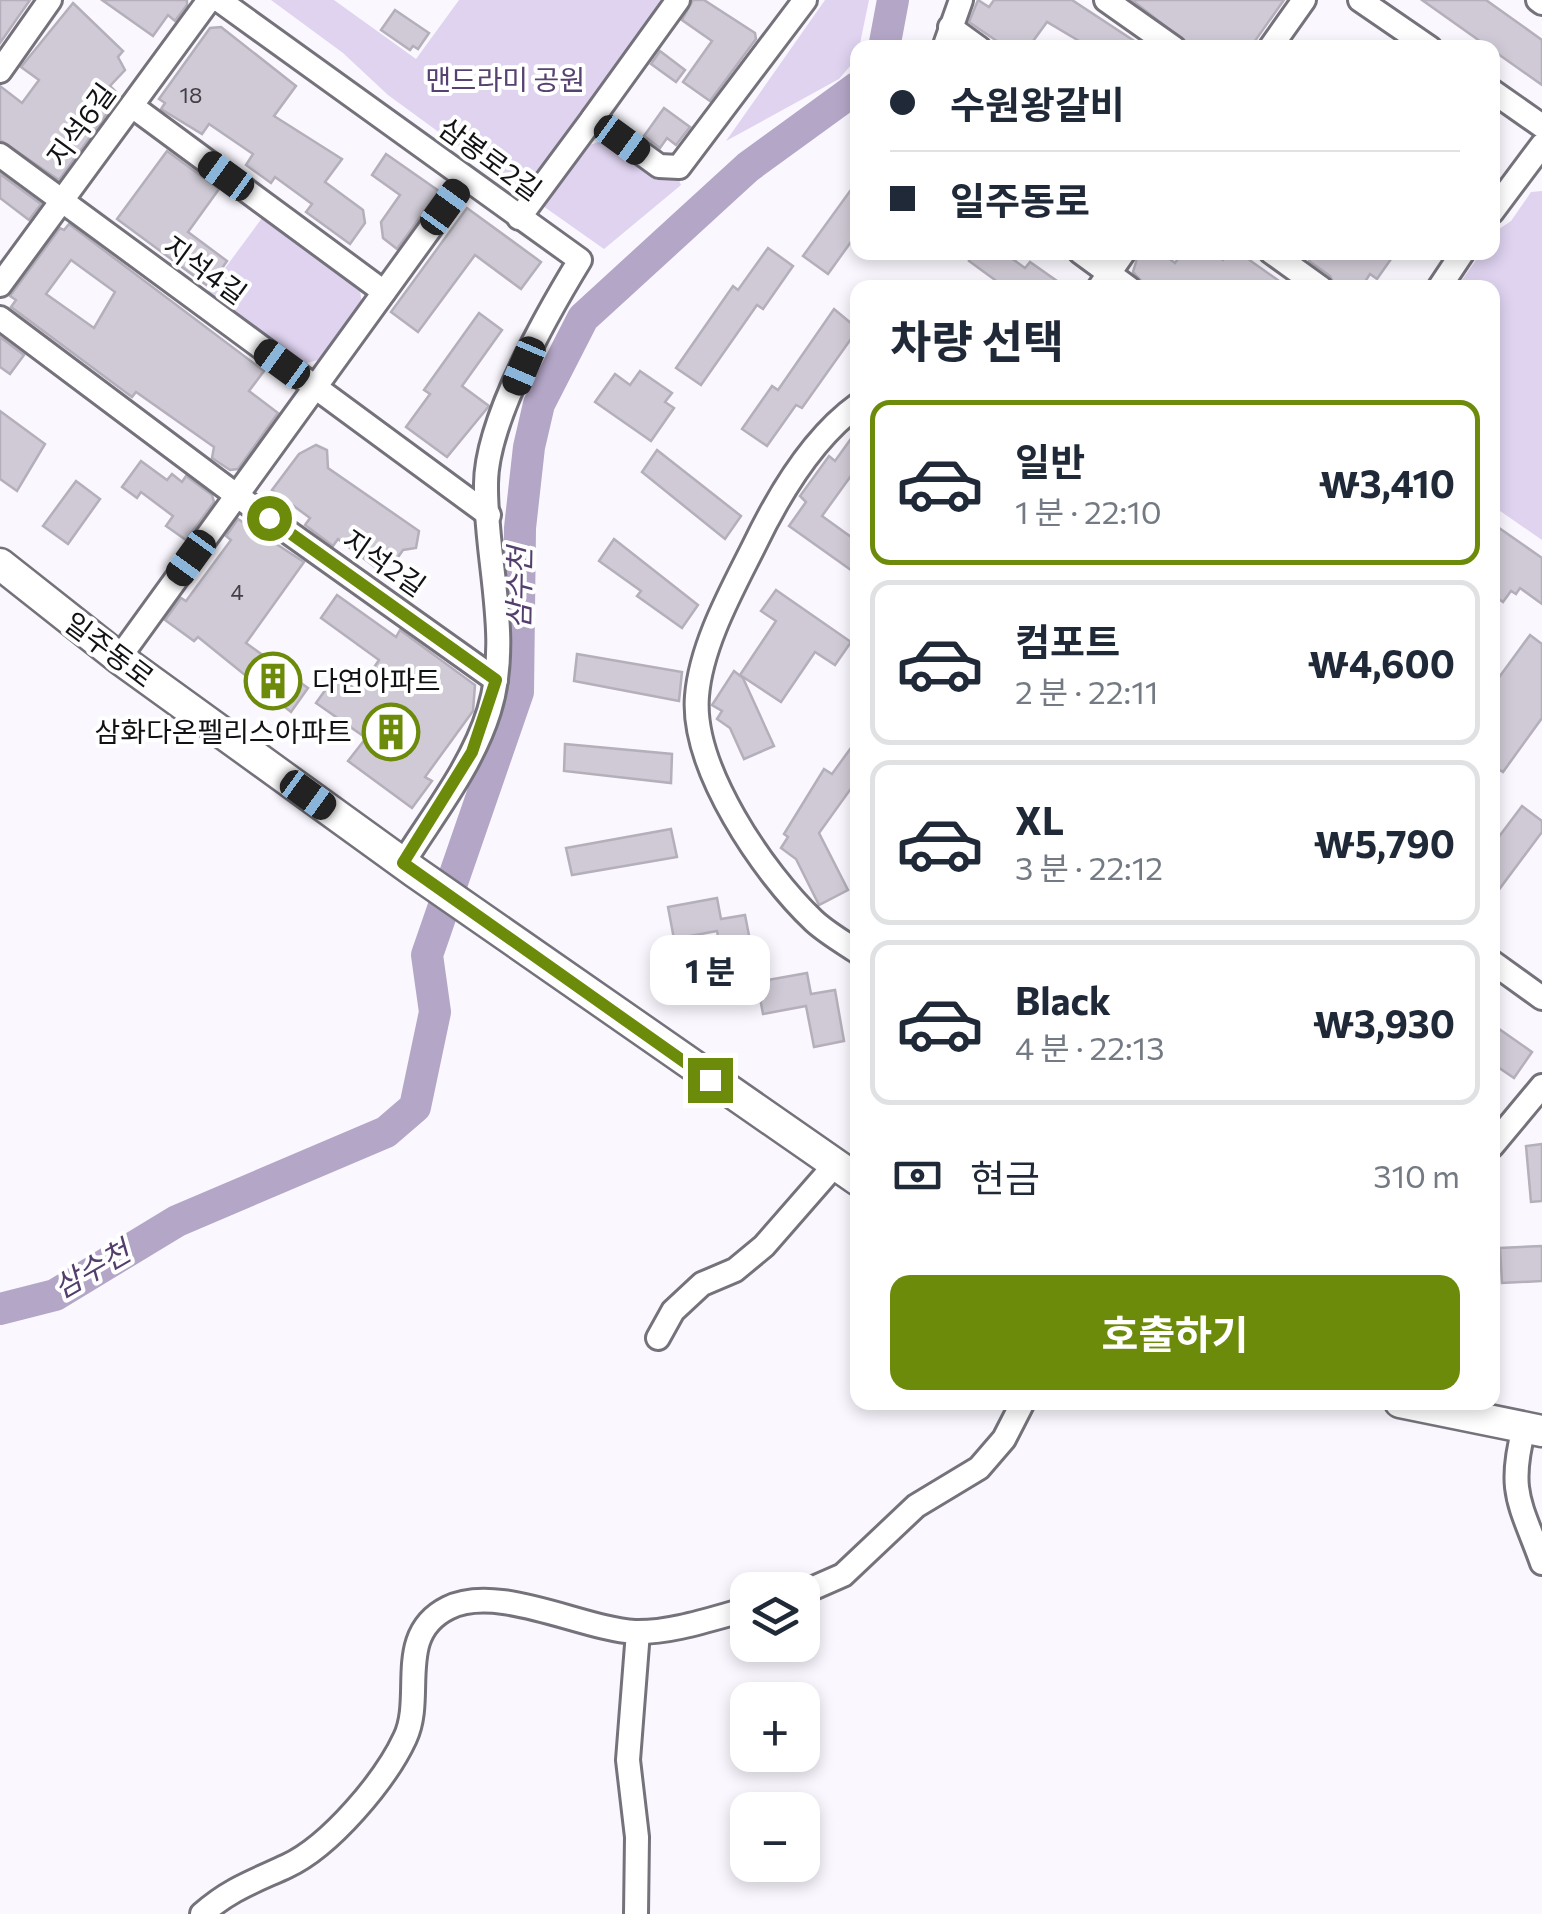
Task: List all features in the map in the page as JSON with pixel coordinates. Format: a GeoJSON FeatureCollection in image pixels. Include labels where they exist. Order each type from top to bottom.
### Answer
{"type":"FeatureCollection","features":[{"type":"Feature","properties":{"kind":"main road","name":"일주동로"},"geometry":{"type":"LineString","coordinates":[[0,564],[119,658],[409,868],[845,1174]]}},
{"type":"Feature","properties":{"kind":"main road"},"geometry":{"type":"LineString","coordinates":[[1438,1410],[1533,1430]]}},
{"type":"Feature","properties":{"kind":"street"},"geometry":{"type":"LineString","coordinates":[[2,64],[50,0]]}},
{"type":"Feature","properties":{"kind":"street","name":"지석6길"},"geometry":{"type":"LineString","coordinates":[[0,285],[210,0]]}},
{"type":"Feature","properties":{"kind":"street","name":"삼봉로2길"},"geometry":{"type":"LineString","coordinates":[[219,0],[580,260],[548,312],[496,433],[486,482],[490,515]]}},
{"type":"Feature","properties":{"kind":"street"},"geometry":{"type":"LineString","coordinates":[[519,218],[678,0]]}},
{"type":"Feature","properties":{"kind":"street"},"geometry":{"type":"LineString","coordinates":[[593,118],[659,166],[679,167],[805,0]]}},
{"type":"Feature","properties":{"kind":"street"},"geometry":{"type":"LineString","coordinates":[[947,37],[961,0]]}},
{"type":"Feature","properties":{"kind":"street"},"geometry":{"type":"LineString","coordinates":[[1106,0],[1163,40]]}},
{"type":"Feature","properties":{"kind":"street"},"geometry":{"type":"LineString","coordinates":[[1276,40],[1304,0]]}},
{"type":"Feature","properties":{"kind":"street"},"geometry":{"type":"LineString","coordinates":[[1360,0],[1418,40]]}},
{"type":"Feature","properties":{"kind":"street"},"geometry":{"type":"LineString","coordinates":[[1500,97],[1542,126]]}},
{"type":"Feature","properties":{"kind":"street"},"geometry":{"type":"LineString","coordinates":[[132,106],[384,292]]}},
{"type":"Feature","properties":{"kind":"street"},"geometry":{"type":"LineString","coordinates":[[1500,201],[1542,145]]}},
{"type":"Feature","properties":{"kind":"street","name":"지석4길"},"geometry":{"type":"LineString","coordinates":[[0,155],[314,388]]}},
{"type":"Feature","properties":{"kind":"street"},"geometry":{"type":"LineString","coordinates":[[119,658],[466,178]]}},
{"type":"Feature","properties":{"kind":"street"},"geometry":{"type":"LineString","coordinates":[[1087,260],[1104,280]]}},
{"type":"Feature","properties":{"kind":"street"},"geometry":{"type":"LineString","coordinates":[[1282,260],[1310,280]]}},
{"type":"Feature","properties":{"kind":"street"},"geometry":{"type":"LineString","coordinates":[[0,318],[236,495]]}},
{"type":"Feature","properties":{"kind":"street"},"geometry":{"type":"LineString","coordinates":[[314,388],[490,515],[496,680],[472,752],[409,868]]}},
{"type":"Feature","properties":{"kind":"street"},"geometry":{"type":"LineString","coordinates":[[850,415],[790,481],[770,514],[736,582],[697,695],[698,735],[720,791],[777,880],[815,922],[850,946]]}},
{"type":"Feature","properties":{"kind":"street","name":"지석2길"},"geometry":{"type":"LineString","coordinates":[[236,495],[496,680]]}},
{"type":"Feature","properties":{"kind":"street"},"geometry":{"type":"LineString","coordinates":[[1500,968],[1542,998]]}},
{"type":"Feature","properties":{"kind":"street"},"geometry":{"type":"LineString","coordinates":[[1500,1136],[1542,1086]]}},
{"type":"Feature","properties":{"kind":"street"},"geometry":{"type":"LineString","coordinates":[[658,1338],[674,1311],[702,1284],[735,1270],[845,1174]]}},
{"type":"Feature","properties":{"kind":"street"},"geometry":{"type":"LineString","coordinates":[[820,1585],[843,1575],[916,1506],[979,1468],[1004,1439],[1019,1410]]}},
{"type":"Feature","properties":{"kind":"street"},"geometry":{"type":"LineString","coordinates":[[1533,1430],[1515,1465],[1516,1502],[1542,1563]]}},
{"type":"Feature","properties":{"kind":"street"},"geometry":{"type":"LineString","coordinates":[[202,1914],[256,1876],[287,1866],[319,1847],[345,1823],[404,1740],[414,1714],[414,1646],[428,1625],[448,1608],[499,1604],[638,1632],[730,1613]]}},
{"type":"Feature","properties":{"kind":"street"},"geometry":{"type":"LineString","coordinates":[[636,1914],[637,1837],[628,1760],[638,1632]]}},
{"type":"Feature","properties":{"kind":"green space","name":"맨드라미 공원"},"geometry":{"type":"Polygon","coordinates":[[[271,0],[334,0],[416,59],[459,0],[663,0],[522,193],[388,95],[343,53],[271,0]]]}},
{"type":"Feature","properties":{"kind":"green space"},"geometry":{"type":"Polygon","coordinates":[[[825,0],[869,0],[861,40],[850,40],[850,66],[839,79],[726,141],[825,0]]]}},
{"type":"Feature","properties":{"kind":"green space"},"geometry":{"type":"Polygon","coordinates":[[[602,141],[656,180],[679,180],[681,185],[604,249],[543,206],[589,145],[602,141]]]}},
{"type":"Feature","properties":{"kind":"green space"},"geometry":{"type":"Polygon","coordinates":[[[1542,191],[1542,540],[1500,511],[1500,280],[1462,280],[1476,260],[1500,260],[1500,228],[1511,221],[1531,192],[1542,191]]]}},
{"type":"Feature","properties":{"kind":"green space"},"geometry":{"type":"Polygon","coordinates":[[[262,218],[360,290],[362,306],[322,359],[303,364],[206,294],[262,218]]]}},
{"type":"Feature","properties":{"kind":"building"},"geometry":{"type":"Polygon","coordinates":[[[0,0],[30,0],[0,43],[0,0]]]}},
{"type":"Feature","properties":{"kind":"building"},"geometry":{"type":"Polygon","coordinates":[[[102,0],[187,0],[187,5],[175,21],[168,15],[153,36],[102,0]]]}},
{"type":"Feature","properties":{"kind":"building"},"geometry":{"type":"Polygon","coordinates":[[[693,0],[704,0],[755,33],[756,39],[710,101],[683,82],[712,41],[682,20],[693,0]]]}},
{"type":"Feature","properties":{"kind":"building"},"geometry":{"type":"Polygon","coordinates":[[[978,0],[989,7],[994,0],[1072,0],[1133,40],[1077,40],[1047,22],[1034,40],[995,40],[969,22],[978,0]]]}},
{"type":"Feature","properties":{"kind":"building"},"geometry":{"type":"Polygon","coordinates":[[[1132,0],[1284,0],[1256,40],[1183,40],[1132,0]]]}},
{"type":"Feature","properties":{"kind":"building"},"geometry":{"type":"Polygon","coordinates":[[[1422,0],[1486,0],[1542,40],[1542,85],[1500,55],[1500,40],[1478,40],[1422,0]]]}},
{"type":"Feature","properties":{"kind":"building"},"geometry":{"type":"Polygon","coordinates":[[[73,3],[123,51],[118,57],[125,70],[110,86],[120,96],[59,180],[0,140],[0,86],[22,103],[39,80],[21,67],[73,3]]]}},
{"type":"Feature","properties":{"kind":"building"},"geometry":{"type":"Polygon","coordinates":[[[395,10],[429,33],[418,49],[413,46],[410,50],[381,30],[395,10]]]}},
{"type":"Feature","properties":{"kind":"building"},"geometry":{"type":"Polygon","coordinates":[[[221,27],[296,86],[274,116],[342,159],[325,182],[363,210],[365,223],[350,244],[306,212],[312,204],[275,177],[271,183],[246,165],[253,154],[209,124],[202,134],[161,109],[165,103],[159,99],[210,28],[221,27]]]}},
{"type":"Feature","properties":{"kind":"building"},"geometry":{"type":"Polygon","coordinates":[[[660,51],[685,70],[676,82],[651,64],[660,51]]]}},
{"type":"Feature","properties":{"kind":"building"},"geometry":{"type":"Polygon","coordinates":[[[664,108],[690,127],[676,145],[667,138],[660,148],[644,136],[664,108]]]}},
{"type":"Feature","properties":{"kind":"building"},"geometry":{"type":"Polygon","coordinates":[[[167,151],[219,189],[188,232],[227,261],[209,287],[117,219],[167,151]]]}},
{"type":"Feature","properties":{"kind":"building"},"geometry":{"type":"Polygon","coordinates":[[[386,154],[439,191],[397,249],[383,238],[381,222],[400,195],[372,175],[386,154]]]}},
{"type":"Feature","properties":{"kind":"building"},"geometry":{"type":"Polygon","coordinates":[[[0,174],[41,204],[29,220],[0,198],[0,174]]]}},
{"type":"Feature","properties":{"kind":"building"},"geometry":{"type":"Polygon","coordinates":[[[850,191],[850,243],[828,274],[803,256],[850,191]]]}},
{"type":"Feature","properties":{"kind":"building"},"geometry":{"type":"Polygon","coordinates":[[[467,208],[541,262],[521,289],[475,255],[418,332],[391,312],[467,208]]]}},
{"type":"Feature","properties":{"kind":"building"},"geometry":{"type":"Polygon","coordinates":[[[69,224],[264,371],[249,391],[278,413],[238,469],[230,470],[212,458],[214,447],[136,392],[132,397],[11,307],[16,300],[10,296],[60,228],[64,230],[69,224]],[[71,260],[46,294],[94,328],[115,292],[71,260]]]}},
{"type":"Feature","properties":{"kind":"building"},"geometry":{"type":"Polygon","coordinates":[[[768,248],[793,266],[763,309],[757,305],[701,385],[676,368],[733,286],[738,290],[768,248]]]}},
{"type":"Feature","properties":{"kind":"building"},"geometry":{"type":"Polygon","coordinates":[[[1014,260],[1025,268],[1030,262],[1056,280],[995,280],[969,261],[1014,260]]]}},
{"type":"Feature","properties":{"kind":"building"},"geometry":{"type":"Polygon","coordinates":[[[1137,260],[1249,260],[1278,280],[1140,280],[1133,272],[1137,260]]]}},
{"type":"Feature","properties":{"kind":"building"},"geometry":{"type":"Polygon","coordinates":[[[1390,260],[1377,279],[1370,274],[1366,280],[1332,280],[1309,261],[1390,260]]]}},
{"type":"Feature","properties":{"kind":"building"},"geometry":{"type":"Polygon","coordinates":[[[834,309],[850,322],[850,340],[802,408],[796,405],[767,446],[742,429],[772,386],[778,390],[834,309]]]}},
{"type":"Feature","properties":{"kind":"building"},"geometry":{"type":"Polygon","coordinates":[[[479,313],[502,330],[462,386],[489,406],[447,457],[406,427],[430,394],[424,390],[479,313]]]}},
{"type":"Feature","properties":{"kind":"building"},"geometry":{"type":"Polygon","coordinates":[[[0,337],[24,355],[10,374],[0,367],[0,337]]]}},
{"type":"Feature","properties":{"kind":"building"},"geometry":{"type":"Polygon","coordinates":[[[640,371],[672,393],[665,402],[674,408],[651,441],[595,402],[615,374],[630,385],[640,371]]]}},
{"type":"Feature","properties":{"kind":"building"},"geometry":{"type":"Polygon","coordinates":[[[0,411],[45,444],[17,491],[0,479],[0,411]]]}},
{"type":"Feature","properties":{"kind":"building"},"geometry":{"type":"Polygon","coordinates":[[[850,440],[850,477],[822,516],[850,536],[850,569],[789,526],[806,502],[800,496],[829,456],[835,461],[850,440]]]}},
{"type":"Feature","properties":{"kind":"building"},"geometry":{"type":"Polygon","coordinates":[[[316,445],[327,450],[328,468],[419,531],[416,548],[403,550],[394,563],[384,555],[375,567],[338,539],[333,546],[305,525],[310,518],[272,490],[299,454],[316,445]]]}},
{"type":"Feature","properties":{"kind":"building"},"geometry":{"type":"Polygon","coordinates":[[[657,450],[741,516],[725,539],[642,472],[657,450]]]}},
{"type":"Feature","properties":{"kind":"building"},"geometry":{"type":"Polygon","coordinates":[[[141,461],[167,480],[172,474],[182,482],[186,476],[212,495],[214,502],[186,540],[166,526],[173,516],[141,492],[137,498],[122,487],[141,461]]]}},
{"type":"Feature","properties":{"kind":"building"},"geometry":{"type":"Polygon","coordinates":[[[76,481],[100,499],[68,544],[43,526],[76,481]]]}},
{"type":"Feature","properties":{"kind":"building"},"geometry":{"type":"Polygon","coordinates":[[[238,519],[304,562],[246,643],[308,688],[291,712],[198,637],[194,641],[165,620],[181,598],[186,601],[231,540],[226,536],[238,519]]]}},
{"type":"Feature","properties":{"kind":"building"},"geometry":{"type":"Polygon","coordinates":[[[1500,529],[1542,558],[1542,604],[1520,588],[1516,594],[1511,591],[1503,602],[1500,529]]]}},
{"type":"Feature","properties":{"kind":"building"},"geometry":{"type":"Polygon","coordinates":[[[614,539],[698,605],[682,628],[637,596],[641,591],[599,561],[614,539]]]}},
{"type":"Feature","properties":{"kind":"building"},"geometry":{"type":"Polygon","coordinates":[[[776,590],[850,643],[835,665],[815,652],[781,702],[740,675],[776,621],[761,611],[776,590]]]}},
{"type":"Feature","properties":{"kind":"building"},"geometry":{"type":"Polygon","coordinates":[[[337,595],[396,637],[400,630],[475,685],[473,711],[425,777],[432,781],[412,808],[348,761],[366,738],[316,703],[336,675],[358,691],[379,660],[321,618],[337,595]]]}},
{"type":"Feature","properties":{"kind":"building"},"geometry":{"type":"Polygon","coordinates":[[[1530,635],[1542,644],[1542,718],[1503,772],[1500,770],[1500,676],[1530,635]]]}},
{"type":"Feature","properties":{"kind":"building"},"geometry":{"type":"Polygon","coordinates":[[[577,654],[682,672],[679,701],[574,681],[577,654]]]}},
{"type":"Feature","properties":{"kind":"building"},"geometry":{"type":"Polygon","coordinates":[[[734,671],[743,678],[774,746],[744,759],[730,728],[717,719],[722,711],[712,705],[734,671]]]}},
{"type":"Feature","properties":{"kind":"building"},"geometry":{"type":"Polygon","coordinates":[[[565,744],[672,754],[671,783],[564,771],[565,744]]]}},
{"type":"Feature","properties":{"kind":"building"},"geometry":{"type":"Polygon","coordinates":[[[850,749],[850,790],[819,833],[848,890],[819,905],[796,859],[781,848],[788,837],[784,834],[824,769],[832,774],[850,749]]]}},
{"type":"Feature","properties":{"kind":"building"},"geometry":{"type":"Polygon","coordinates":[[[1522,806],[1542,821],[1542,832],[1500,888],[1500,835],[1522,806]]]}},
{"type":"Feature","properties":{"kind":"building"},"geometry":{"type":"Polygon","coordinates":[[[671,829],[677,857],[572,875],[566,848],[671,829]]]}},
{"type":"Feature","properties":{"kind":"building"},"geometry":{"type":"Polygon","coordinates":[[[717,898],[721,919],[745,915],[755,966],[725,972],[717,931],[674,939],[668,907],[717,898]]]}},
{"type":"Feature","properties":{"kind":"building"},"geometry":{"type":"Polygon","coordinates":[[[807,973],[811,994],[835,990],[844,1041],[814,1047],[806,1006],[763,1014],[757,982],[807,973]]]}},
{"type":"Feature","properties":{"kind":"building"},"geometry":{"type":"Polygon","coordinates":[[[1500,1030],[1532,1052],[1514,1078],[1500,1068],[1500,1030]]]}},
{"type":"Feature","properties":{"kind":"building"},"geometry":{"type":"Polygon","coordinates":[[[1542,1144],[1542,1201],[1531,1202],[1526,1146],[1542,1144]]]}},
{"type":"Feature","properties":{"kind":"building"},"geometry":{"type":"Polygon","coordinates":[[[1542,1246],[1542,1281],[1502,1283],[1500,1248],[1542,1246]]]}},
{"type":"Feature","properties":{"kind":"waterway","name":"삼수천"},"geometry":{"type":"LineString","coordinates":[[886,40],[893,0]]}},
{"type":"Feature","properties":{"kind":"waterway","name":"삼수천"},"geometry":{"type":"LineString","coordinates":[[0,1309],[55,1295],[177,1221],[386,1132],[415,1107],[435,1012],[427,955],[518,692],[520,528],[529,447],[539,404],[583,318],[748,167],[850,93]]}},
{"type":"Feature","properties":{"kind":"place","name":"다연아파트"},"geometry":{"type":"Point","coordinates":[273,681]}},
{"type":"Feature","properties":{"kind":"place","name":"삼화다온펠리스아파트"},"geometry":{"type":"Point","coordinates":[391,732]}},
{"type":"Feature","properties":{"kind":"route"},"geometry":{"type":"LineString","coordinates":[[269,518],[496,680],[489,711],[472,752],[403,863],[710,1080]]}}]}
